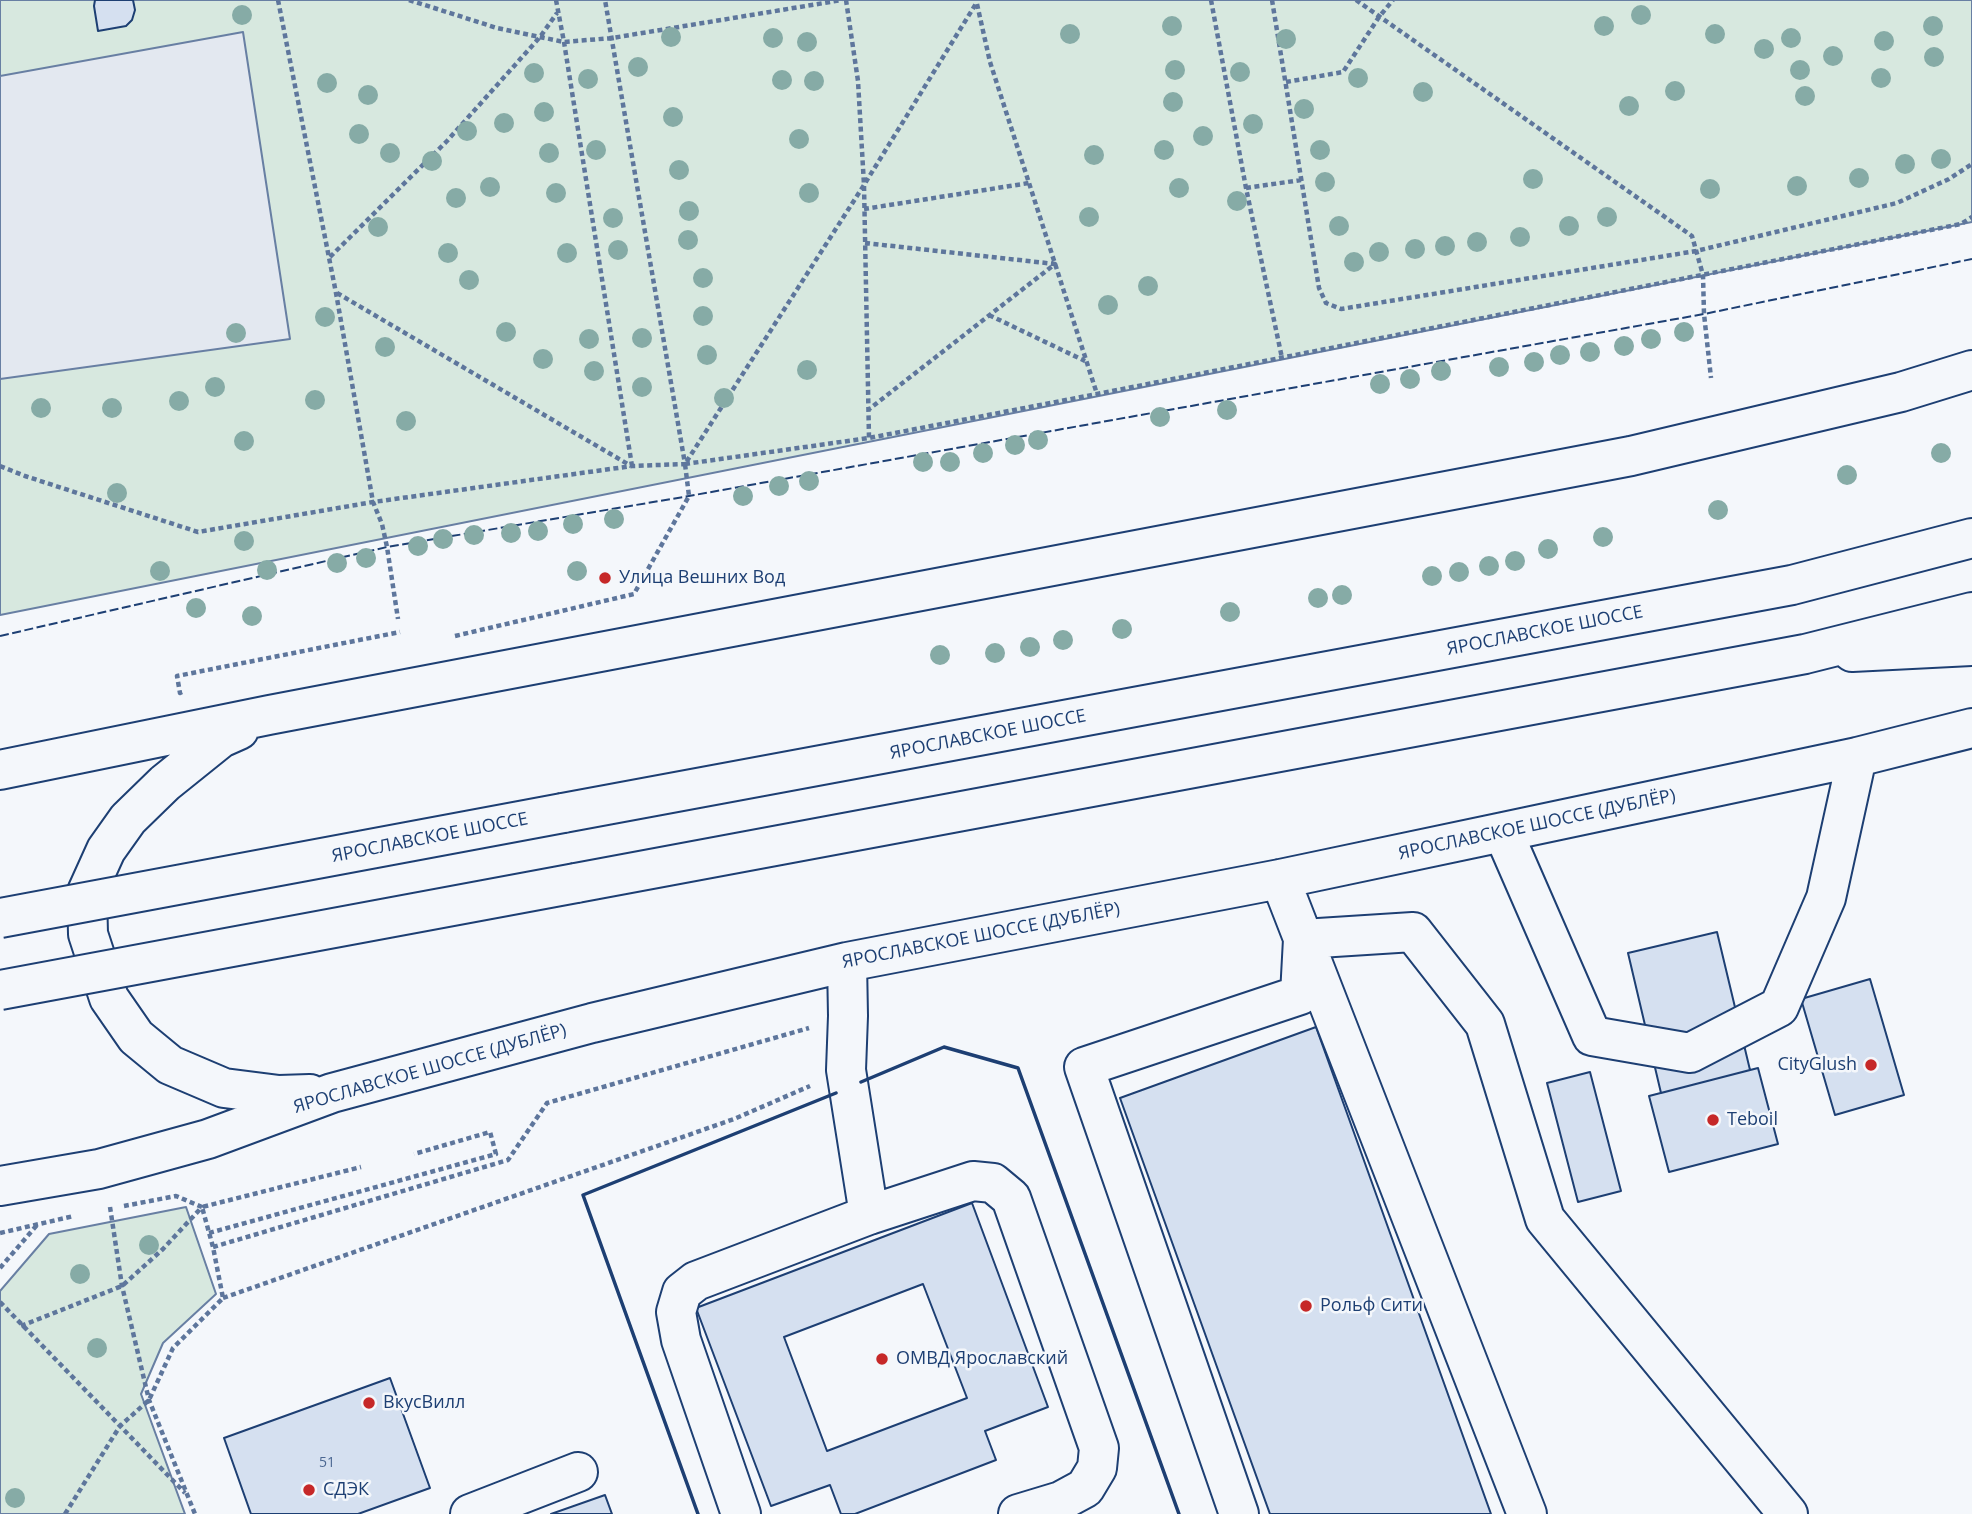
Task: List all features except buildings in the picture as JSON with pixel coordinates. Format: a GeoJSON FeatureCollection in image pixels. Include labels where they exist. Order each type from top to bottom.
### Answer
{"type":"FeatureCollection","features":[{"type":"Feature","properties":{"kind":"street"},"geometry":{"type":"LineString","coordinates":[[0,770],[269,715],[1631,456],[1900,392],[1972,370]]}},
{"type":"Feature","properties":{"kind":"street","name":"ЯРОСЛАВСКОЕ ШОССЕ"},"geometry":{"type":"LineString","coordinates":[[0,918],[1792,585],[1972,538]]}},
{"type":"Feature","properties":{"kind":"street"},"geometry":{"type":"LineString","coordinates":[[0,990],[1805,654],[1972,612]]}},
{"type":"Feature","properties":{"kind":"street"},"geometry":{"type":"LineString","coordinates":[[1805,654],[1972,646]]}},
{"type":"Feature","properties":{"kind":"street"},"geometry":{"type":"LineString","coordinates":[[269,715],[221,738],[165,783],[128,819],[106,850],[87,892],[88,934],[110,998],[136,1037],[170,1065],[224,1088],[279,1095],[332,1093]]}},
{"type":"Feature","properties":{"kind":"street","name":"ЯРОСЛАВСКОЕ ШОССЕ (ДУБЛЁР)"},"geometry":{"type":"LineString","coordinates":[[0,1186],[99,1169],[208,1139],[332,1093],[592,1023],[847,962],[1280,879],[1857,757],[1972,728]]}},
{"type":"Feature","properties":{"kind":"street"},"geometry":{"type":"LineString","coordinates":[[1503,832],[1592,1036],[1690,1053],[1779,1007],[1826,898],[1857,757]]}},
{"type":"Feature","properties":{"kind":"street"},"geometry":{"type":"LineString","coordinates":[[1280,879],[1527,1514]]}},
{"type":"Feature","properties":{"kind":"street"},"geometry":{"type":"LineString","coordinates":[[1303,939],[1413,932],[1485,1024],[1545,1219],[1788,1514]]}},
{"type":"Feature","properties":{"kind":"street"},"geometry":{"type":"LineString","coordinates":[[1239,1514],[1084,1067],[1300,995],[1303,939]]}},
{"type":"Feature","properties":{"kind":"street"},"geometry":{"type":"LineString","coordinates":[[847,962],[846,1070],[869,1215]]}},
{"type":"Feature","properties":{"kind":"street"},"geometry":{"type":"LineString","coordinates":[[741,1514],[681,1340],[676,1312],[682,1292],[696,1281],[869,1215],[973,1181],[993,1183],[1011,1198],[1099,1448],[1097,1468],[1085,1488],[1061,1501],[1018,1514]]}},
{"type":"Feature","properties":{"kind":"street"},"geometry":{"type":"LineString","coordinates":[[470,1514],[578,1472]]}},
{"type":"Feature","properties":{"kind":"path"},"geometry":{"type":"LineString","coordinates":[[278,0],[336,293],[373,502],[387,547],[398,619]]}},
{"type":"Feature","properties":{"kind":"path"},"geometry":{"type":"LineString","coordinates":[[409,0],[497,28],[564,42],[612,38],[844,0],[858,81],[864,186],[869,438]]}},
{"type":"Feature","properties":{"kind":"path"},"geometry":{"type":"LineString","coordinates":[[555,0],[632,466]]}},
{"type":"Feature","properties":{"kind":"path"},"geometry":{"type":"LineString","coordinates":[[444,639],[634,594],[689,496],[605,0]]}},
{"type":"Feature","properties":{"kind":"path"},"geometry":{"type":"LineString","coordinates":[[1211,0],[1246,188],[1282,358]]}},
{"type":"Feature","properties":{"kind":"path"},"geometry":{"type":"LineString","coordinates":[[1272,0],[1319,288],[1326,303],[1342,309],[1696,251],[1897,203],[1949,179],[1972,164]]}},
{"type":"Feature","properties":{"kind":"path"},"geometry":{"type":"LineString","coordinates":[[1356,0],[1692,236],[1703,275],[1711,378]]}},
{"type":"Feature","properties":{"kind":"path"},"geometry":{"type":"LineString","coordinates":[[1286,82],[1343,72],[1392,0]]}},
{"type":"Feature","properties":{"kind":"path"},"geometry":{"type":"LineString","coordinates":[[685,464],[864,186],[976,1]]}},
{"type":"Feature","properties":{"kind":"path"},"geometry":{"type":"LineString","coordinates":[[976,1],[990,62],[1097,394]]}},
{"type":"Feature","properties":{"kind":"path"},"geometry":{"type":"LineString","coordinates":[[329,257],[447,141],[540,37],[558,12]]}},
{"type":"Feature","properties":{"kind":"path"},"geometry":{"type":"LineString","coordinates":[[1246,188],[1301,180]]}},
{"type":"Feature","properties":{"kind":"path"},"geometry":{"type":"LineString","coordinates":[[864,209],[1029,183]]}},
{"type":"Feature","properties":{"kind":"path"},"geometry":{"type":"LineString","coordinates":[[0,467],[198,532],[373,502],[632,466],[685,464],[869,438],[1961,224],[1972,216]]}},
{"type":"Feature","properties":{"kind":"path"},"geometry":{"type":"LineString","coordinates":[[865,243],[1055,264]]}},
{"type":"Feature","properties":{"kind":"path"},"geometry":{"type":"LineString","coordinates":[[868,410],[1055,264]]}},
{"type":"Feature","properties":{"kind":"path"},"geometry":{"type":"LineString","coordinates":[[336,293],[632,466]]}},
{"type":"Feature","properties":{"kind":"path"},"geometry":{"type":"LineString","coordinates":[[989,315],[1085,361]]}},
{"type":"Feature","properties":{"kind":"path"},"geometry":{"type":"LineString","coordinates":[[192,691],[180,693],[177,676],[400,632]]}},
{"type":"Feature","properties":{"kind":"path"},"geometry":{"type":"LineString","coordinates":[[213,1247],[508,1160],[547,1103],[848,1016]]}},
{"type":"Feature","properties":{"kind":"path"},"geometry":{"type":"LineString","coordinates":[[65,1514],[120,1426],[149,1400],[173,1348],[223,1297],[734,1119],[846,1070]]}},
{"type":"Feature","properties":{"kind":"path"},"geometry":{"type":"LineString","coordinates":[[209,1233],[496,1154],[490,1132],[414,1154]]}},
{"type":"Feature","properties":{"kind":"path"},"geometry":{"type":"LineString","coordinates":[[21,1325],[121,1286],[163,1249],[202,1207],[361,1167]]}},
{"type":"Feature","properties":{"kind":"path"},"geometry":{"type":"LineString","coordinates":[[99,1169],[110,1209],[121,1286],[149,1400],[195,1514]]}},
{"type":"Feature","properties":{"kind":"path"},"geometry":{"type":"LineString","coordinates":[[123,1206],[176,1196],[202,1207]]}},
{"type":"Feature","properties":{"kind":"path"},"geometry":{"type":"LineString","coordinates":[[202,1207],[223,1297]]}},
{"type":"Feature","properties":{"kind":"path"},"geometry":{"type":"LineString","coordinates":[[98,1211],[110,1209]]}},
{"type":"Feature","properties":{"kind":"path"},"geometry":{"type":"LineString","coordinates":[[0,1233],[86,1214]]}},
{"type":"Feature","properties":{"kind":"path"},"geometry":{"type":"LineString","coordinates":[[0,1268],[38,1224]]}},
{"type":"Feature","properties":{"kind":"path"},"geometry":{"type":"LineString","coordinates":[[0,1302],[188,1496]]}},
{"type":"Feature","properties":{"kind":"shaded area"},"geometry":{"type":"Polygon","coordinates":[[[0,0],[1972,0],[1972,222],[0,615],[0,0]]]}},
{"type":"Feature","properties":{"kind":"shaded area"},"geometry":{"type":"Polygon","coordinates":[[[243,32],[290,339],[0,379],[0,76],[243,32]]]}},
{"type":"Feature","properties":{"kind":"shaded area"},"geometry":{"type":"Polygon","coordinates":[[[186,1207],[216,1294],[163,1343],[141,1394],[185,1514],[0,1514],[0,1291],[49,1234],[186,1207]]]}},
{"type":"Feature","properties":{"kind":"fence"},"geometry":{"type":"LineString","coordinates":[[0,636],[387,547],[689,496],[1704,314],[1972,259]]}},
{"type":"Feature","properties":{"kind":"wall"},"geometry":{"type":"LineString","coordinates":[[861,1082],[944,1047],[1018,1068],[1179,1514]]}},
{"type":"Feature","properties":{"kind":"wall"},"geometry":{"type":"LineString","coordinates":[[698,1514],[583,1195],[836,1093]]}},
{"type":"Feature","properties":{"kind":"place","name":"Улица Вешних Вод"},"geometry":{"type":"Point","coordinates":[605,578]}},
{"type":"Feature","properties":{"kind":"place","name":"CityGlush"},"geometry":{"type":"Point","coordinates":[1871,1065]}},
{"type":"Feature","properties":{"kind":"place","name":"Teboil"},"geometry":{"type":"Point","coordinates":[1713,1120]}},
{"type":"Feature","properties":{"kind":"place","name":"Рольф Сити"},"geometry":{"type":"Point","coordinates":[1306,1306]}},
{"type":"Feature","properties":{"kind":"place","name":"ОМВД Ярославский"},"geometry":{"type":"Point","coordinates":[882,1359]}},
{"type":"Feature","properties":{"kind":"place","name":"ВкусВилл"},"geometry":{"type":"Point","coordinates":[369,1403]}},
{"type":"Feature","properties":{"kind":"place","name":"СДЭК"},"geometry":{"type":"Point","coordinates":[309,1490]}}]}
